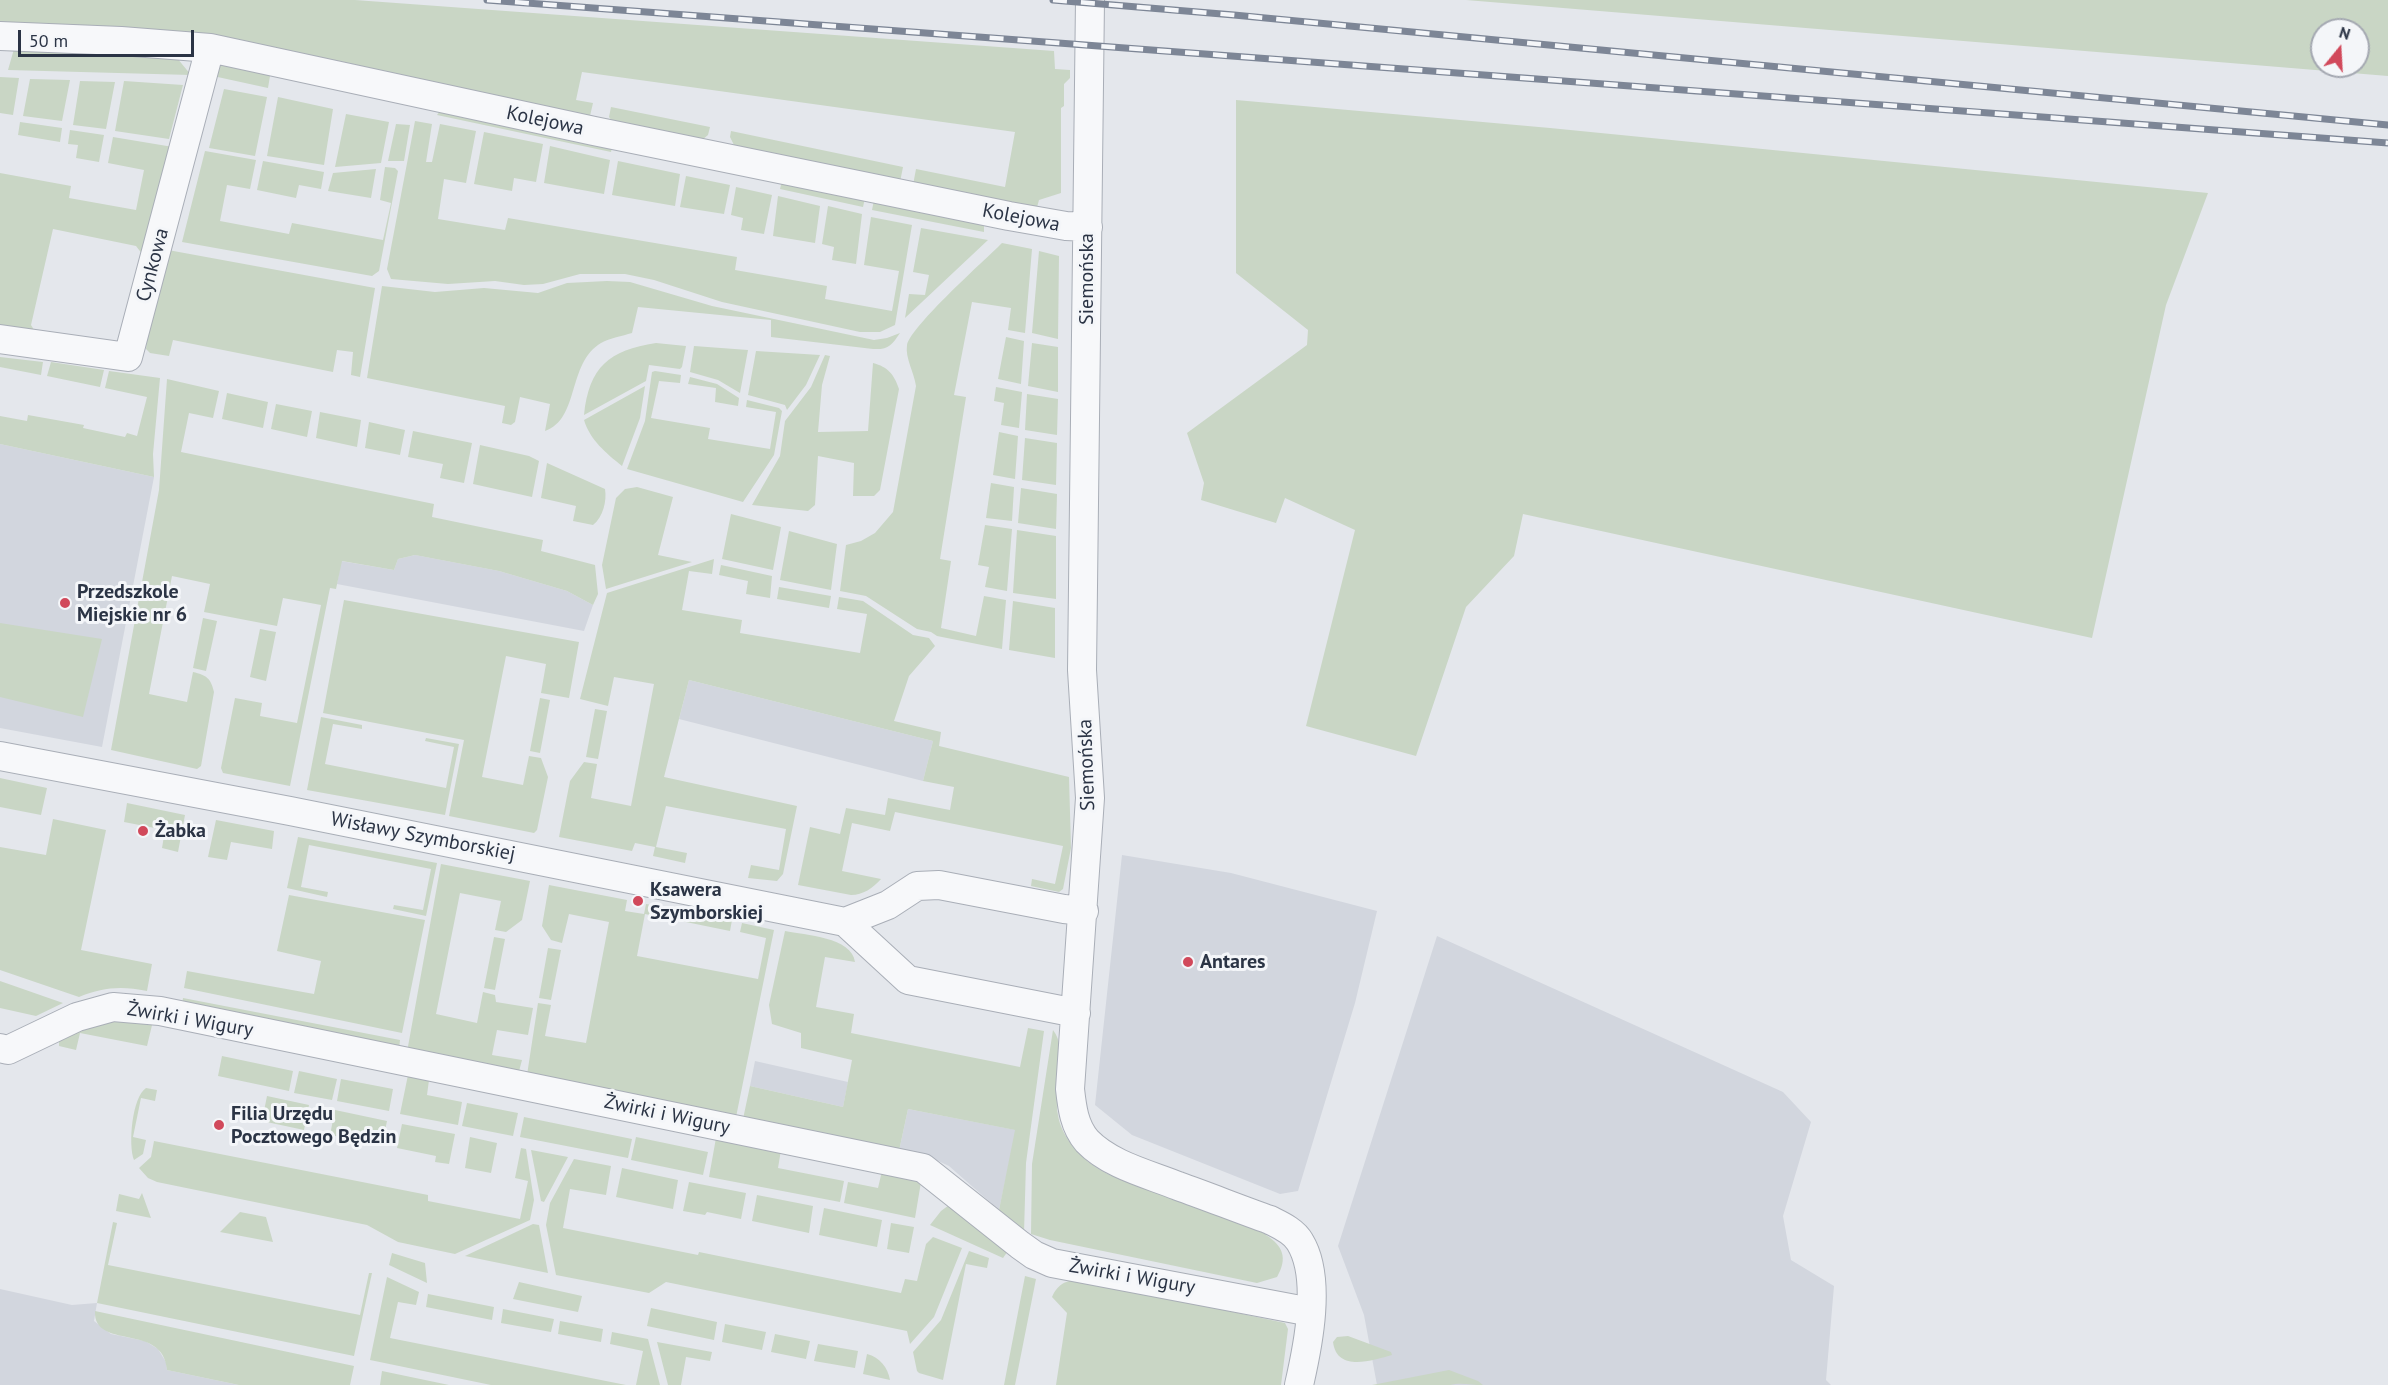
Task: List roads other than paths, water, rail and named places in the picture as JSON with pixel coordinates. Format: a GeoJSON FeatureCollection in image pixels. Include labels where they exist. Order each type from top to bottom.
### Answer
{"type":"FeatureCollection","features":[{"type":"Feature","properties":{"kind":"street","name":"Siemońska"},"geometry":{"type":"LineString","coordinates":[[1090,0],[1082,670],[1090,798],[1070,1089],[1072,1108],[1076,1123],[1086,1139],[1099,1151],[1117,1161],[1270,1220],[1300,1240],[1308,1261],[1311,1280],[1311,1312],[1307,1348],[1299,1385]]}},
{"type":"Feature","properties":{"kind":"street","name":"Kolejowa"},"geometry":{"type":"LineString","coordinates":[[0,36],[121,41],[210,48],[594,132],[1009,216],[1066,226],[1088,227]]}},
{"type":"Feature","properties":{"kind":"street","name":"Cynkowa"},"geometry":{"type":"LineString","coordinates":[[0,339],[128,357],[210,48]]}},
{"type":"Feature","properties":{"kind":"street","name":"Wisławy Szymborskiej"},"geometry":{"type":"LineString","coordinates":[[0,756],[290,811],[845,922]]}},
{"type":"Feature","properties":{"kind":"street"},"geometry":{"type":"LineString","coordinates":[[1076,1013],[908,980],[845,922],[888,904],[917,886],[939,885],[1084,911]]}},
{"type":"Feature","properties":{"kind":"street","name":"Żwirki i Wigury"},"geometry":{"type":"LineString","coordinates":[[0,1048],[8,1050],[77,1017],[113,1007],[160,1011],[923,1167],[1027,1250],[1052,1263],[1311,1312]]}},
{"type":"Feature","properties":{"kind":"railway"},"geometry":{"type":"LineString","coordinates":[[487,0],[2388,143]]}},
{"type":"Feature","properties":{"kind":"railway"},"geometry":{"type":"LineString","coordinates":[[1053,0],[1234,15],[2388,125]]}},
{"type":"Feature","properties":{"kind":"place","name":"Przedszkole Miejskie nr 6"},"geometry":{"type":"Point","coordinates":[65,603]}},
{"type":"Feature","properties":{"kind":"place","name":"Żabka"},"geometry":{"type":"Point","coordinates":[143,831]}},
{"type":"Feature","properties":{"kind":"place","name":"Ksawera Szymborskiej"},"geometry":{"type":"Point","coordinates":[638,901]}},
{"type":"Feature","properties":{"kind":"place","name":"Antares"},"geometry":{"type":"Point","coordinates":[1188,962]}},
{"type":"Feature","properties":{"kind":"place","name":"Filia Urzędu Pocztowego Będzin"},"geometry":{"type":"Point","coordinates":[219,1125]}}]}
